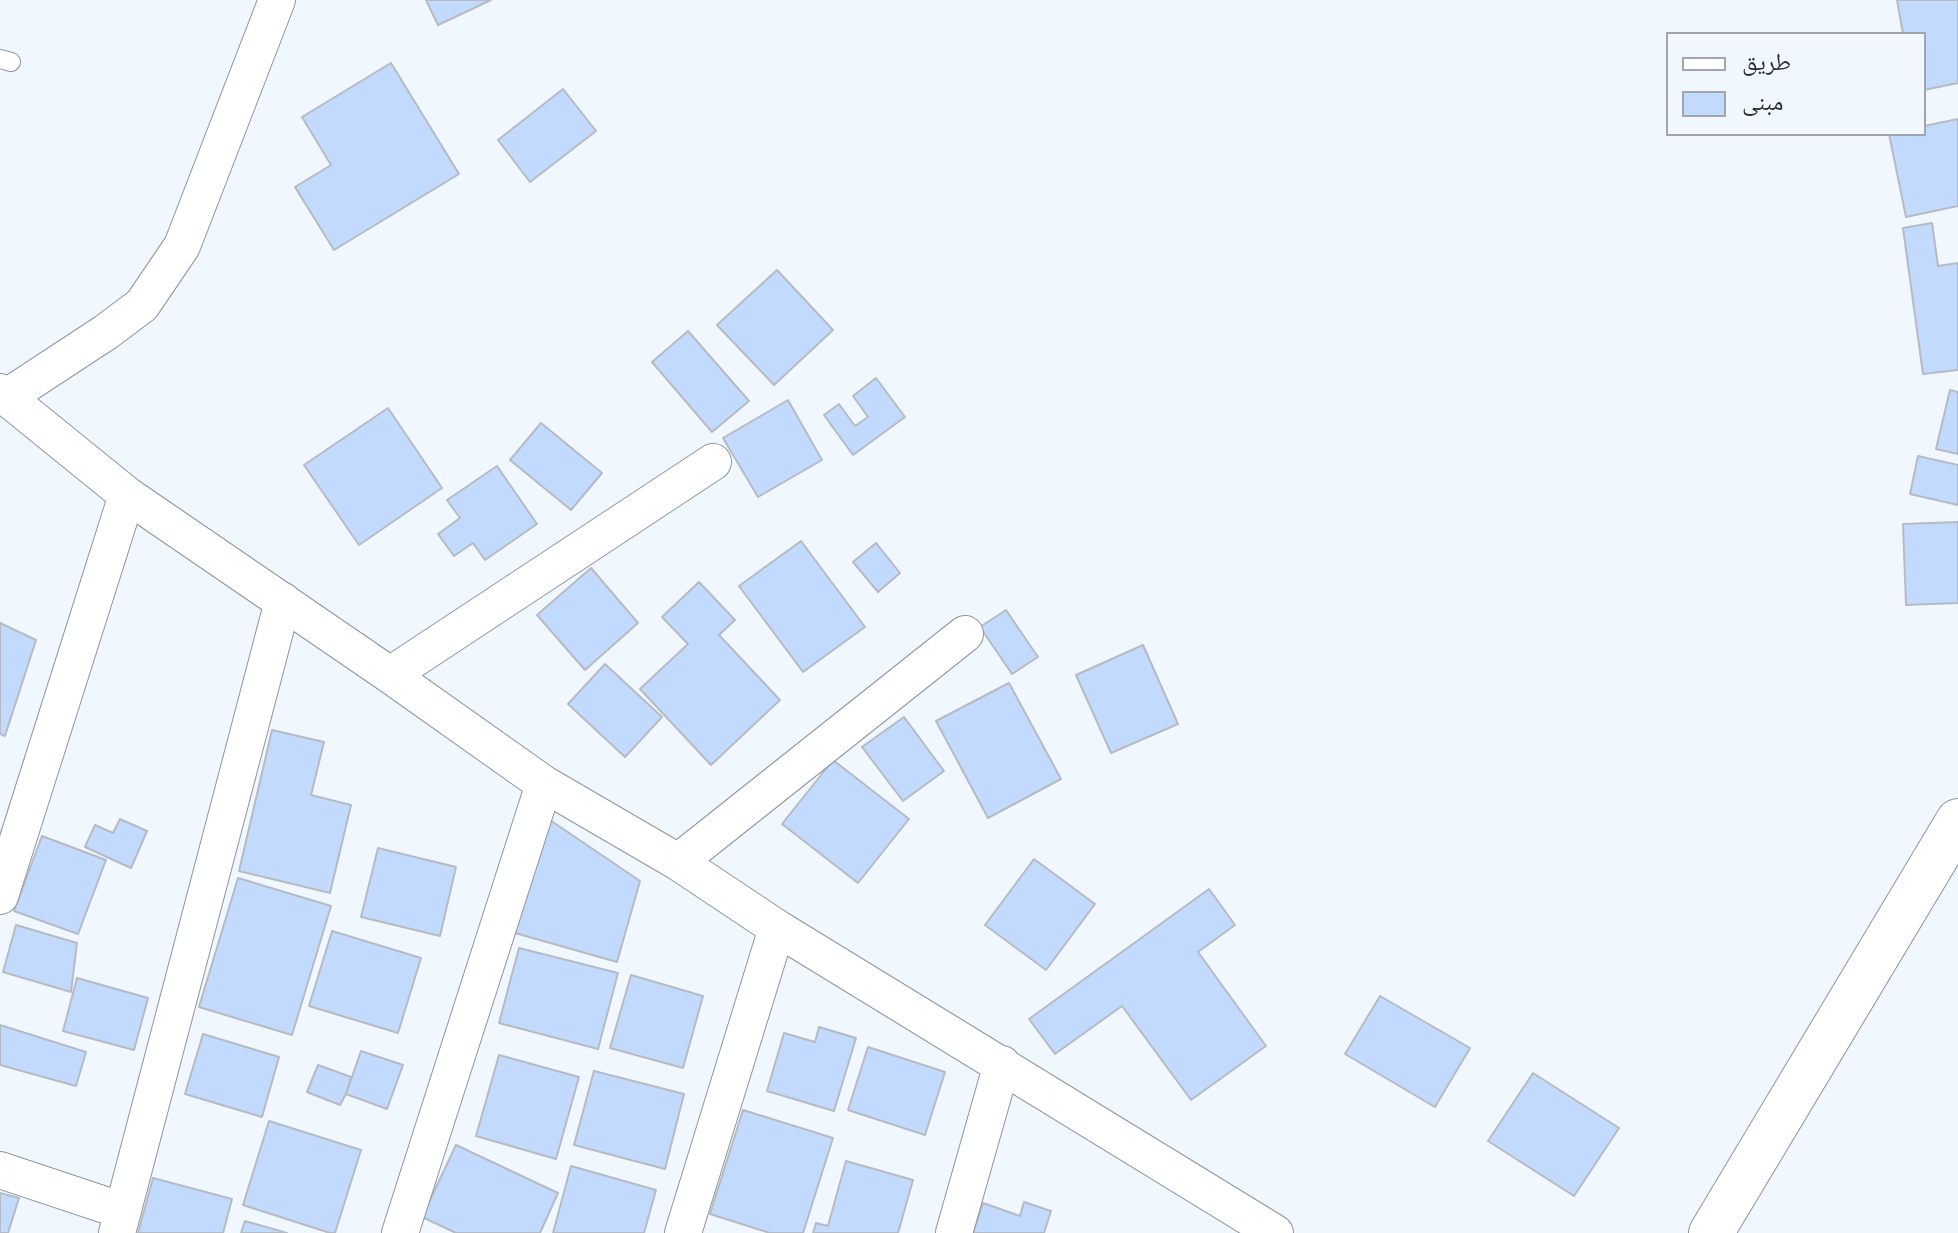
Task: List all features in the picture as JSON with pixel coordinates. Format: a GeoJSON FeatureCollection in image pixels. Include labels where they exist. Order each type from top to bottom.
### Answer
{"type":"FeatureCollection","features":[{"type":"Feature","properties":{"kind":"street"},"geometry":{"type":"LineString","coordinates":[[277,0],[182,246],[142,305],[106,332],[4,394],[127,495],[544,784],[678,862],[777,928],[1275,1233]]}},
{"type":"Feature","properties":{"kind":"street"},"geometry":{"type":"LineString","coordinates":[[390,675],[713,462]]}},
{"type":"Feature","properties":{"kind":"street"},"geometry":{"type":"LineString","coordinates":[[0,896],[127,495]]}},
{"type":"Feature","properties":{"kind":"street"},"geometry":{"type":"LineString","coordinates":[[0,1170],[120,1222],[283,601]]}},
{"type":"Feature","properties":{"kind":"street"},"geometry":{"type":"LineString","coordinates":[[678,862],[965,634]]}},
{"type":"Feature","properties":{"kind":"street"},"geometry":{"type":"LineString","coordinates":[[400,1233],[544,784]]}},
{"type":"Feature","properties":{"kind":"street"},"geometry":{"type":"LineString","coordinates":[[1711,1233],[1958,821]]}},
{"type":"Feature","properties":{"kind":"street"},"geometry":{"type":"LineString","coordinates":[[683,1233],[777,928]]}},
{"type":"Feature","properties":{"kind":"street"},"geometry":{"type":"LineString","coordinates":[[954,1233],[1002,1064]]}},
{"type":"Feature","properties":{"kind":"building"},"geometry":{"type":"Polygon","coordinates":[[[426,0],[491,0],[438,25],[426,0]]]}},
{"type":"Feature","properties":{"kind":"building"},"geometry":{"type":"Polygon","coordinates":[[[1897,0],[1958,0],[1958,83],[1926,90],[1926,32],[1903,32],[1897,0]]]}},
{"type":"Feature","properties":{"kind":"building"},"geometry":{"type":"Polygon","coordinates":[[[391,63],[459,174],[334,250],[295,187],[331,165],[302,117],[391,63]]]}},
{"type":"Feature","properties":{"kind":"building"},"geometry":{"type":"Polygon","coordinates":[[[563,89],[596,131],[530,182],[498,140],[563,89]]]}},
{"type":"Feature","properties":{"kind":"building"},"geometry":{"type":"Polygon","coordinates":[[[1958,119],[1958,206],[1906,217],[1889,136],[1926,136],[1926,126],[1958,119]]]}},
{"type":"Feature","properties":{"kind":"building"},"geometry":{"type":"Polygon","coordinates":[[[1932,223],[1938,266],[1958,263],[1958,370],[1923,374],[1903,228],[1932,223]]]}},
{"type":"Feature","properties":{"kind":"building"},"geometry":{"type":"Polygon","coordinates":[[[777,270],[833,330],[774,385],[717,325],[777,270]]]}},
{"type":"Feature","properties":{"kind":"building"},"geometry":{"type":"Polygon","coordinates":[[[688,331],[749,401],[712,432],[652,362],[688,331]]]}},
{"type":"Feature","properties":{"kind":"building"},"geometry":{"type":"Polygon","coordinates":[[[876,378],[905,417],[853,455],[824,415],[839,404],[855,426],[868,417],[853,396],[876,378]]]}},
{"type":"Feature","properties":{"kind":"building"},"geometry":{"type":"Polygon","coordinates":[[[1950,390],[1958,392],[1958,454],[1936,449],[1950,390]]]}},
{"type":"Feature","properties":{"kind":"building"},"geometry":{"type":"Polygon","coordinates":[[[788,400],[822,460],[758,497],[723,438],[788,400]]]}},
{"type":"Feature","properties":{"kind":"building"},"geometry":{"type":"Polygon","coordinates":[[[388,408],[442,488],[359,545],[304,465],[388,408]]]}},
{"type":"Feature","properties":{"kind":"building"},"geometry":{"type":"Polygon","coordinates":[[[541,423],[602,473],[571,510],[510,460],[541,423]]]}},
{"type":"Feature","properties":{"kind":"building"},"geometry":{"type":"Polygon","coordinates":[[[1918,456],[1958,465],[1958,505],[1910,494],[1918,456]]]}},
{"type":"Feature","properties":{"kind":"building"},"geometry":{"type":"Polygon","coordinates":[[[497,466],[537,524],[485,560],[473,543],[454,556],[438,534],[460,518],[447,500],[497,466]]]}},
{"type":"Feature","properties":{"kind":"building"},"geometry":{"type":"Polygon","coordinates":[[[1958,522],[1958,603],[1906,605],[1903,524],[1958,522]]]}},
{"type":"Feature","properties":{"kind":"building"},"geometry":{"type":"Polygon","coordinates":[[[801,541],[865,627],[803,672],[739,586],[801,541]]]}},
{"type":"Feature","properties":{"kind":"building"},"geometry":{"type":"Polygon","coordinates":[[[876,543],[900,573],[878,592],[853,562],[876,543]]]}},
{"type":"Feature","properties":{"kind":"building"},"geometry":{"type":"Polygon","coordinates":[[[591,568],[638,623],[585,670],[537,615],[591,568]]]}},
{"type":"Feature","properties":{"kind":"building"},"geometry":{"type":"Polygon","coordinates":[[[699,582],[735,620],[719,635],[780,700],[711,765],[640,689],[688,644],[662,617],[699,582]]]}},
{"type":"Feature","properties":{"kind":"building"},"geometry":{"type":"Polygon","coordinates":[[[1006,610],[1038,657],[1012,674],[980,627],[1006,610]]]}},
{"type":"Feature","properties":{"kind":"building"},"geometry":{"type":"Polygon","coordinates":[[[0,623],[36,640],[5,736],[0,734],[0,623]]]}},
{"type":"Feature","properties":{"kind":"building"},"geometry":{"type":"Polygon","coordinates":[[[1143,645],[1178,724],[1111,753],[1076,675],[1143,645]]]}},
{"type":"Feature","properties":{"kind":"building"},"geometry":{"type":"Polygon","coordinates":[[[605,664],[662,717],[625,757],[568,704],[605,664]]]}},
{"type":"Feature","properties":{"kind":"building"},"geometry":{"type":"Polygon","coordinates":[[[1009,683],[1061,779],[988,818],[936,721],[1009,683]]]}},
{"type":"Feature","properties":{"kind":"building"},"geometry":{"type":"Polygon","coordinates":[[[904,717],[944,771],[903,801],[862,747],[904,717]]]}},
{"type":"Feature","properties":{"kind":"building"},"geometry":{"type":"Polygon","coordinates":[[[272,730],[324,742],[311,795],[351,805],[330,893],[239,871],[272,730]]]}},
{"type":"Feature","properties":{"kind":"building"},"geometry":{"type":"Polygon","coordinates":[[[833,760],[909,819],[858,883],[782,824],[833,760]]]}},
{"type":"Feature","properties":{"kind":"building"},"geometry":{"type":"Polygon","coordinates":[[[547,818],[640,881],[617,962],[515,933],[547,818]]]}},
{"type":"Feature","properties":{"kind":"building"},"geometry":{"type":"Polygon","coordinates":[[[120,819],[147,831],[131,868],[85,847],[95,825],[113,833],[120,819]]]}},
{"type":"Feature","properties":{"kind":"building"},"geometry":{"type":"Polygon","coordinates":[[[42,836],[106,860],[78,934],[14,911],[42,836]]]}},
{"type":"Feature","properties":{"kind":"building"},"geometry":{"type":"Polygon","coordinates":[[[378,848],[456,867],[440,936],[361,917],[378,848]]]}},
{"type":"Feature","properties":{"kind":"building"},"geometry":{"type":"Polygon","coordinates":[[[1034,859],[1095,904],[1046,970],[985,925],[1034,859]]]}},
{"type":"Feature","properties":{"kind":"building"},"geometry":{"type":"Polygon","coordinates":[[[238,878],[331,906],[292,1035],[199,1007],[238,878]]]}},
{"type":"Feature","properties":{"kind":"building"},"geometry":{"type":"Polygon","coordinates":[[[1209,889],[1235,925],[1198,952],[1266,1046],[1191,1100],[1122,1006],[1055,1054],[1029,1019],[1209,889]]]}},
{"type":"Feature","properties":{"kind":"building"},"geometry":{"type":"Polygon","coordinates":[[[16,925],[77,943],[71,992],[3,972],[16,925]]]}},
{"type":"Feature","properties":{"kind":"building"},"geometry":{"type":"Polygon","coordinates":[[[332,931],[421,958],[398,1033],[309,1006],[332,931]]]}},
{"type":"Feature","properties":{"kind":"building"},"geometry":{"type":"Polygon","coordinates":[[[519,948],[618,973],[598,1049],[499,1023],[519,948]]]}},
{"type":"Feature","properties":{"kind":"building"},"geometry":{"type":"Polygon","coordinates":[[[631,975],[703,996],[683,1068],[610,1048],[631,975]]]}},
{"type":"Feature","properties":{"kind":"building"},"geometry":{"type":"Polygon","coordinates":[[[77,978],[148,998],[134,1050],[63,1031],[77,978]]]}},
{"type":"Feature","properties":{"kind":"building"},"geometry":{"type":"Polygon","coordinates":[[[1380,996],[1470,1048],[1435,1107],[1345,1054],[1380,996]]]}},
{"type":"Feature","properties":{"kind":"building"},"geometry":{"type":"Polygon","coordinates":[[[0,1025],[86,1052],[76,1086],[0,1065],[0,1025]]]}},
{"type":"Feature","properties":{"kind":"building"},"geometry":{"type":"Polygon","coordinates":[[[819,1027],[856,1038],[834,1111],[767,1091],[784,1033],[815,1042],[819,1027]]]}},
{"type":"Feature","properties":{"kind":"building"},"geometry":{"type":"Polygon","coordinates":[[[203,1034],[279,1057],[262,1117],[185,1094],[203,1034]]]}},
{"type":"Feature","properties":{"kind":"building"},"geometry":{"type":"Polygon","coordinates":[[[868,1047],[945,1072],[925,1135],[848,1110],[868,1047]]]}},
{"type":"Feature","properties":{"kind":"building"},"geometry":{"type":"Polygon","coordinates":[[[361,1051],[403,1065],[387,1109],[346,1094],[361,1051]]]}},
{"type":"Feature","properties":{"kind":"building"},"geometry":{"type":"Polygon","coordinates":[[[499,1055],[579,1077],[556,1159],[476,1136],[499,1055]]]}},
{"type":"Feature","properties":{"kind":"building"},"geometry":{"type":"Polygon","coordinates":[[[318,1065],[351,1077],[340,1105],[307,1092],[318,1065]]]}},
{"type":"Feature","properties":{"kind":"building"},"geometry":{"type":"Polygon","coordinates":[[[594,1071],[684,1094],[665,1169],[574,1145],[594,1071]]]}},
{"type":"Feature","properties":{"kind":"building"},"geometry":{"type":"Polygon","coordinates":[[[1533,1073],[1619,1128],[1574,1196],[1488,1141],[1533,1073]]]}},
{"type":"Feature","properties":{"kind":"building"},"geometry":{"type":"Polygon","coordinates":[[[743,1110],[833,1138],[803,1233],[770,1233],[710,1214],[743,1110]]]}},
{"type":"Feature","properties":{"kind":"building"},"geometry":{"type":"Polygon","coordinates":[[[269,1121],[361,1150],[335,1233],[243,1205],[269,1121]]]}},
{"type":"Feature","properties":{"kind":"building"},"geometry":{"type":"Polygon","coordinates":[[[456,1145],[558,1193],[540,1233],[456,1233],[422,1217],[456,1145]]]}},
{"type":"Feature","properties":{"kind":"building"},"geometry":{"type":"Polygon","coordinates":[[[846,1161],[913,1180],[898,1233],[813,1233],[816,1223],[828,1226],[846,1161]]]}},
{"type":"Feature","properties":{"kind":"building"},"geometry":{"type":"Polygon","coordinates":[[[571,1166],[656,1190],[644,1233],[553,1233],[571,1166]]]}},
{"type":"Feature","properties":{"kind":"building"},"geometry":{"type":"Polygon","coordinates":[[[153,1178],[232,1199],[223,1233],[138,1233],[153,1178]]]}},
{"type":"Feature","properties":{"kind":"building"},"geometry":{"type":"Polygon","coordinates":[[[0,1193],[19,1198],[8,1233],[0,1233],[0,1193]]]}},
{"type":"Feature","properties":{"kind":"building"},"geometry":{"type":"Polygon","coordinates":[[[1024,1202],[1051,1211],[1044,1233],[973,1233],[983,1203],[1020,1216],[1024,1202]]]}},
{"type":"Feature","properties":{"kind":"building"},"geometry":{"type":"Polygon","coordinates":[[[245,1221],[287,1233],[241,1233],[245,1221]]]}}]}
